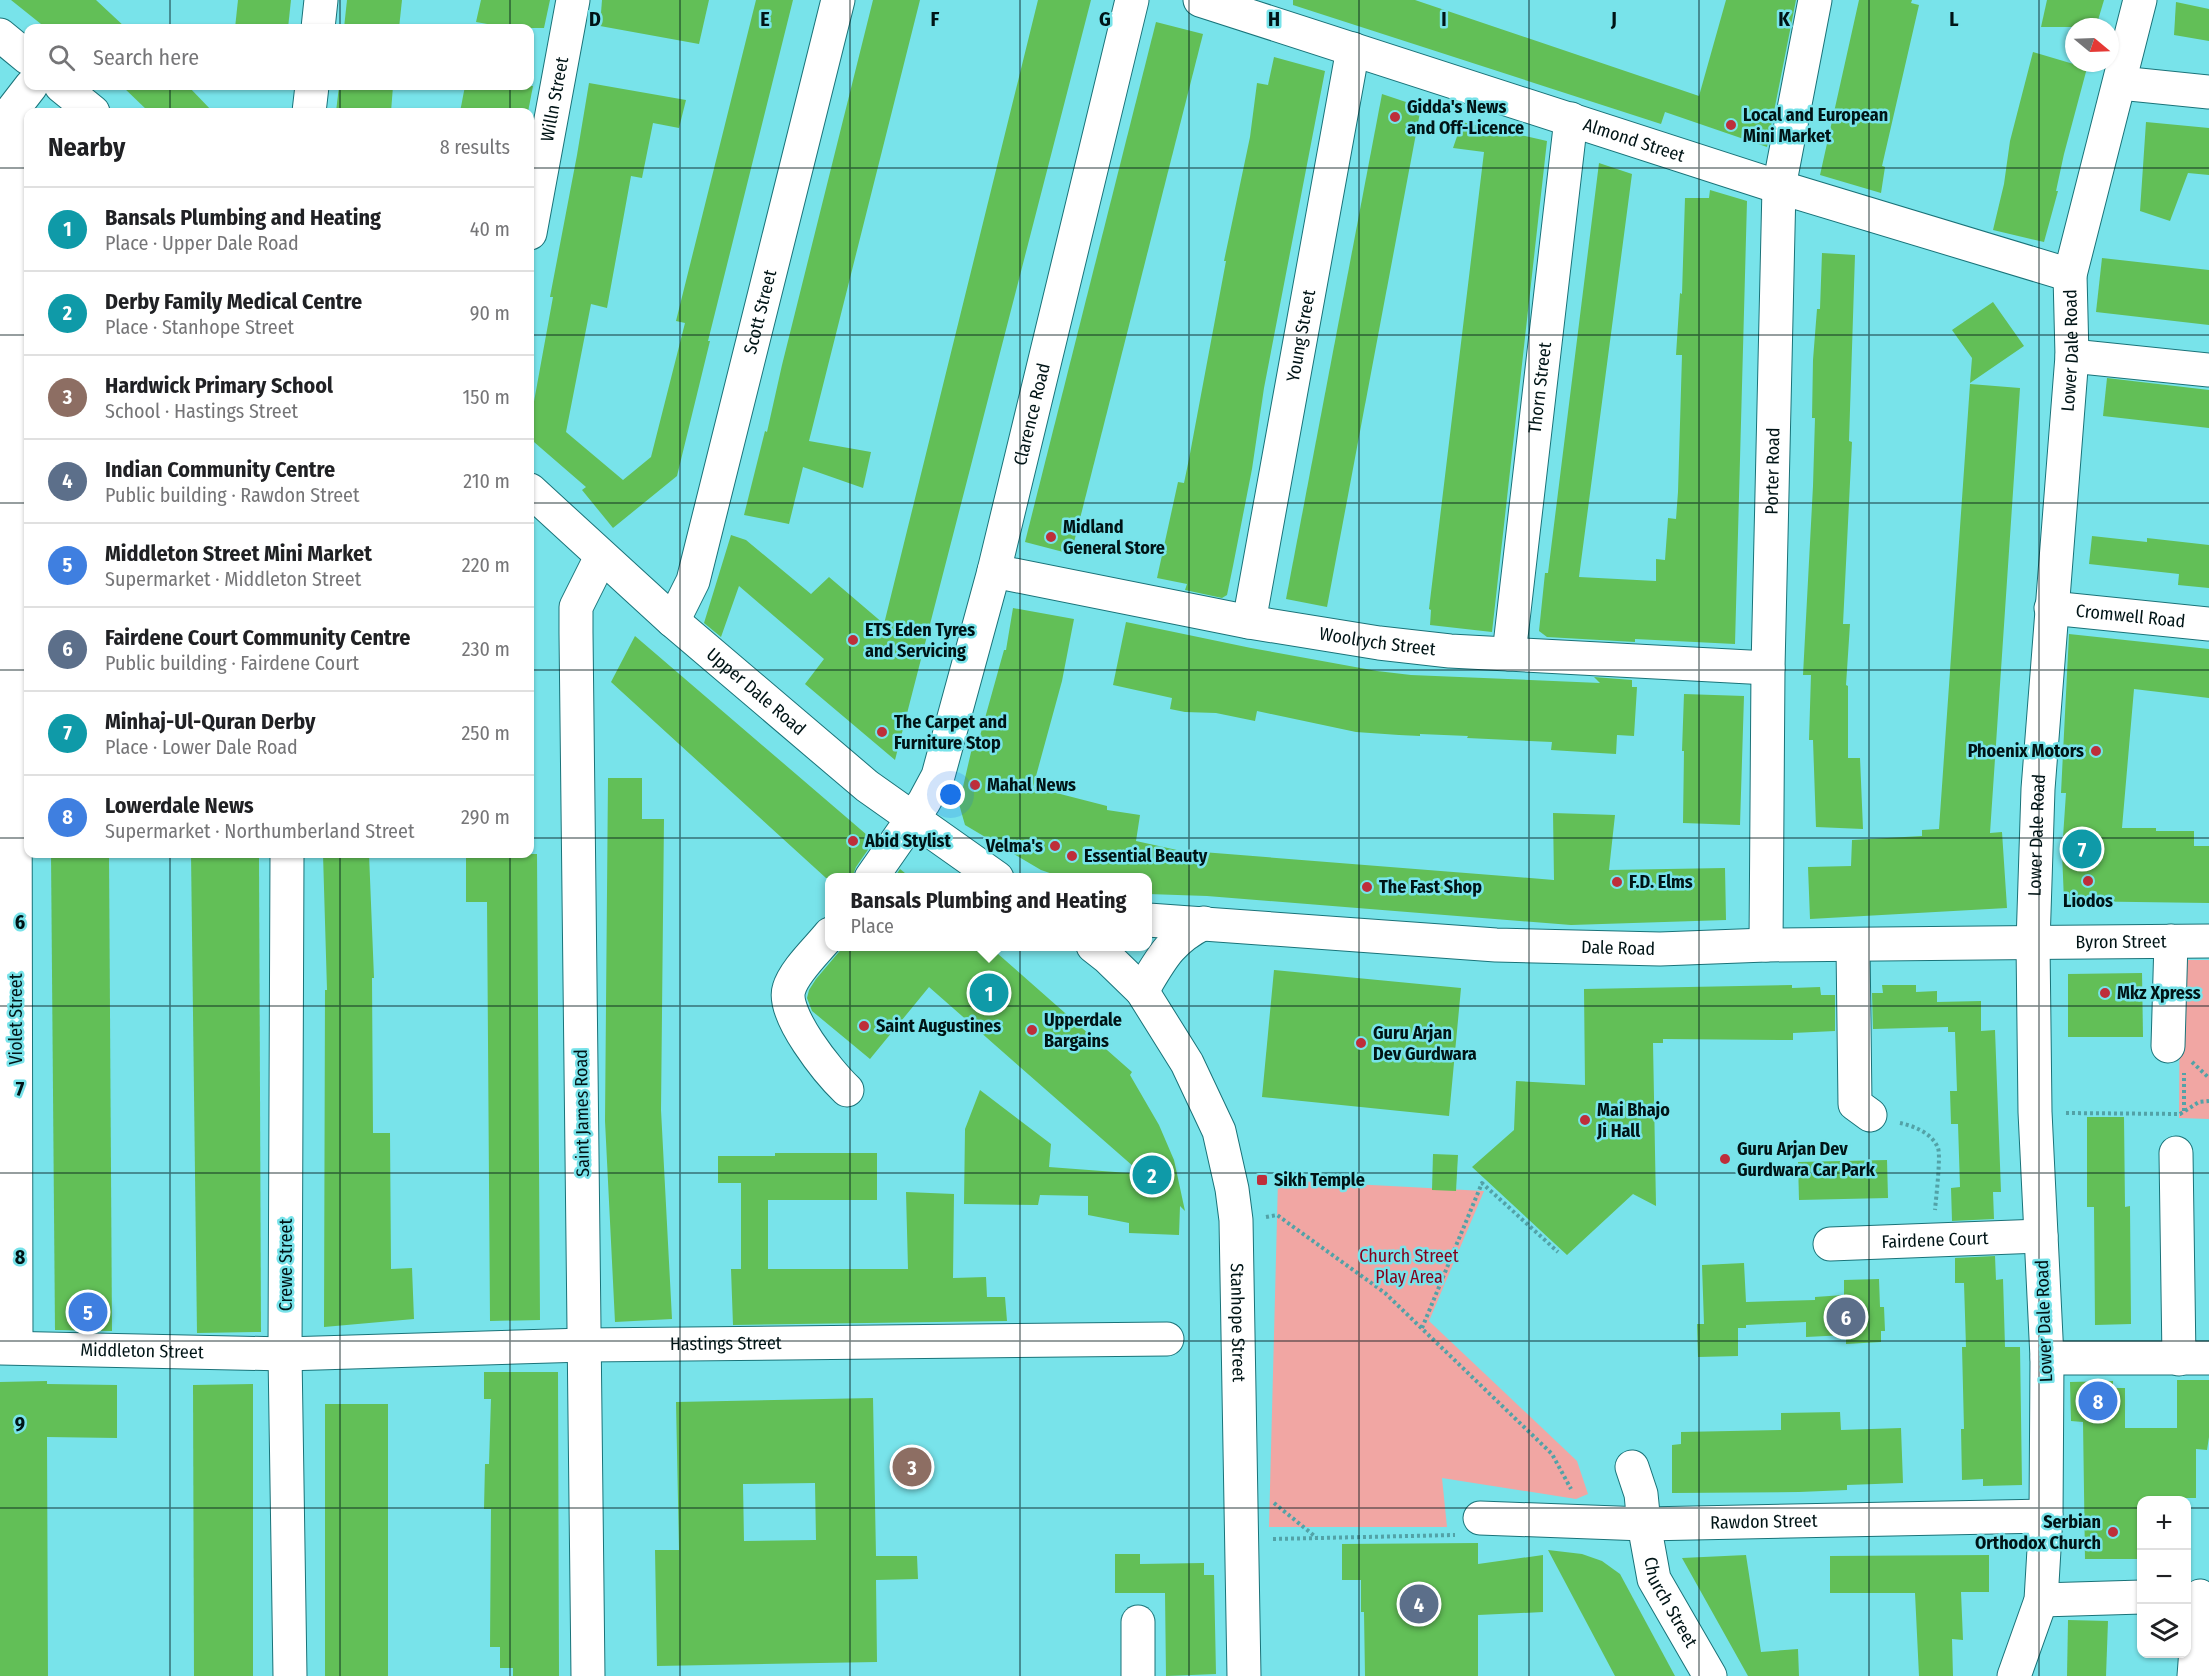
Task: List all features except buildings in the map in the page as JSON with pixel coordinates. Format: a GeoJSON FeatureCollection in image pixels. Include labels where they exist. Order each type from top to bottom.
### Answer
{"type":"FeatureCollection","features":[{"type":"Feature","properties":{"kind":"street"},"geometry":{"type":"LineString","coordinates":[[318,24],[321,0]]}},
{"type":"Feature","properties":{"kind":"street","name":"Willn Street"},"geometry":{"type":"LineString","coordinates":[[534,211],[573,0]]}},
{"type":"Feature","properties":{"kind":"street","name":"Scott Street"},"geometry":{"type":"LineString","coordinates":[[674,621],[693,581],[838,0]]}},
{"type":"Feature","properties":{"kind":"street","name":"Clarence Road"},"geometry":{"type":"LineString","coordinates":[[875,873],[912,820],[938,776],[994,571],[1132,0]]}},
{"type":"Feature","properties":{"kind":"street","name":"Almond Street"},"geometry":{"type":"LineString","coordinates":[[1200,0],[1779,187],[2070,275]]}},
{"type":"Feature","properties":{"kind":"street","name":"Porter Road"},"geometry":{"type":"LineString","coordinates":[[1766,945],[1768,668],[1779,187],[1815,0]]}},
{"type":"Feature","properties":{"kind":"street","name":"Lower Dale Road"},"geometry":{"type":"LineString","coordinates":[[2014,1676],[2041,1600],[2046,1516],[2047,1358],[2035,1112],[2033,943],[2038,789],[2050,608],[2072,356],[2070,275],[2140,0]]}},
{"type":"Feature","properties":{"kind":"street"},"geometry":{"type":"LineString","coordinates":[[0,35],[24,55]]}},
{"type":"Feature","properties":{"kind":"street","name":"Young Street"},"geometry":{"type":"LineString","coordinates":[[1249,622],[1353,49]]}},
{"type":"Feature","properties":{"kind":"street"},"geometry":{"type":"LineString","coordinates":[[2120,83],[2209,92]]}},
{"type":"Feature","properties":{"kind":"street","name":"Violet Street"},"geometry":{"type":"LineString","coordinates":[[8,1347],[14,108],[28,90]]}},
{"type":"Feature","properties":{"kind":"street"},"geometry":{"type":"LineString","coordinates":[[66,90],[88,108]]}},
{"type":"Feature","properties":{"kind":"street"},"geometry":{"type":"LineString","coordinates":[[309,108],[312,90]]}},
{"type":"Feature","properties":{"kind":"street","name":"Thorn Street"},"geometry":{"type":"LineString","coordinates":[[1509,654],[1571,119]]}},
{"type":"Feature","properties":{"kind":"street"},"geometry":{"type":"LineString","coordinates":[[2072,356],[2209,370]]}},
{"type":"Feature","properties":{"kind":"street","name":"Upper Dale Road"},"geometry":{"type":"LineString","coordinates":[[534,494],[674,621],[867,786],[990,873]]}},
{"type":"Feature","properties":{"kind":"street","name":"Saint James Road"},"geometry":{"type":"LineString","coordinates":[[588,1676],[576,607],[601,556]]}},
{"type":"Feature","properties":{"kind":"street","name":"Woolrych Street"},"geometry":{"type":"LineString","coordinates":[[994,571],[1249,622],[1379,643],[1450,651],[1768,668]]}},
{"type":"Feature","properties":{"kind":"street","name":"Cromwell Road"},"geometry":{"type":"LineString","coordinates":[[2050,608],[2209,624]]}},
{"type":"Feature","properties":{"kind":"street","name":"Crewe Street"},"geometry":{"type":"LineString","coordinates":[[287,858],[285,1354],[290,1676]]}},
{"type":"Feature","properties":{"kind":"street","name":"Dale Road"},"geometry":{"type":"LineString","coordinates":[[1152,920],[1496,945],[1660,950],[1766,945],[2033,943]]}},
{"type":"Feature","properties":{"kind":"street"},"geometry":{"type":"LineString","coordinates":[[1099,951],[1142,991],[1172,945],[1185,932],[1204,923]]}},
{"type":"Feature","properties":{"kind":"street"},"geometry":{"type":"LineString","coordinates":[[825,940],[789,987],[787,998],[816,1057],[847,1090]]}},
{"type":"Feature","properties":{"kind":"street"},"geometry":{"type":"LineString","coordinates":[[2171,941],[2180,1055]]}},
{"type":"Feature","properties":{"kind":"street","name":"Byron Street"},"geometry":{"type":"LineString","coordinates":[[2033,943],[2209,941]]}},
{"type":"Feature","properties":{"kind":"street"},"geometry":{"type":"LineString","coordinates":[[1853,946],[1855,1104],[1870,1115]]}},
{"type":"Feature","properties":{"kind":"street","name":"Stanhope Street"},"geometry":{"type":"LineString","coordinates":[[1142,991],[1187,1063],[1219,1131],[1232,1189],[1236,1220],[1244,1676]]}},
{"type":"Feature","properties":{"kind":"street"},"geometry":{"type":"LineString","coordinates":[[2047,1358],[2194,1359],[2176,1153]]}},
{"type":"Feature","properties":{"kind":"street","name":"Fairdene Court"},"geometry":{"type":"LineString","coordinates":[[1830,1244],[2041,1236]]}},
{"type":"Feature","properties":{"kind":"street","name":"Hastings Street"},"geometry":{"type":"LineString","coordinates":[[285,1354],[585,1346],[1167,1339]]}},
{"type":"Feature","properties":{"kind":"street","name":"Middleton Street"},"geometry":{"type":"LineString","coordinates":[[8,1347],[285,1354]]}},
{"type":"Feature","properties":{"kind":"street","name":"Church Street"},"geometry":{"type":"LineString","coordinates":[[1640,1465],[1641,1494],[1654,1523],[1654,1579],[1710,1676]]}},
{"type":"Feature","properties":{"kind":"street","name":"Rawdon Street"},"geometry":{"type":"LineString","coordinates":[[1480,1518],[1654,1523],[2046,1516]]}},
{"type":"Feature","properties":{"kind":"street"},"geometry":{"type":"LineString","coordinates":[[2194,1676],[2198,1596]]}},
{"type":"Feature","properties":{"kind":"street"},"geometry":{"type":"LineString","coordinates":[[2041,1600],[2137,1598]]}},
{"type":"Feature","properties":{"kind":"street"},"geometry":{"type":"LineString","coordinates":[[1138,1622],[1138,1676]]}},
{"type":"Feature","properties":{"kind":"path"},"geometry":{"type":"LineString","coordinates":[[2180,1055],[2209,1078]]}},
{"type":"Feature","properties":{"kind":"path"},"geometry":{"type":"LineString","coordinates":[[2180,1055],[2184,1112]]}},
{"type":"Feature","properties":{"kind":"path"},"geometry":{"type":"LineString","coordinates":[[2035,1112],[2180,1114],[2199,1102],[2209,1101]]}},
{"type":"Feature","properties":{"kind":"path"},"geometry":{"type":"LineString","coordinates":[[1870,1115],[1877,1121],[1902,1123],[1918,1128],[1930,1137],[1939,1149],[1934,1240]]}},
{"type":"Feature","properties":{"kind":"path"},"geometry":{"type":"LineString","coordinates":[[1422,1328],[1482,1183],[1558,1252]]}},
{"type":"Feature","properties":{"kind":"path"},"geometry":{"type":"LineString","coordinates":[[1236,1220],[1277,1215],[1385,1293],[1552,1454],[1576,1498],[1608,1523]]}},
{"type":"Feature","properties":{"kind":"path"},"geometry":{"type":"LineString","coordinates":[[1239,1475],[1318,1538]]}},
{"type":"Feature","properties":{"kind":"path"},"geometry":{"type":"LineString","coordinates":[[1241,1539],[1477,1535],[1480,1518]]}},
{"type":"Feature","properties":{"kind":"green space"},"geometry":{"type":"Polygon","coordinates":[[[2180,960],[2209,960],[2209,1119],[2179,1118],[2180,960]]]}},
{"type":"Feature","properties":{"kind":"green space","name":"Church Street Play Area"},"geometry":{"type":"Polygon","coordinates":[[[1278,1180],[1484,1191],[1429,1321],[1577,1461],[1588,1494],[1576,1499],[1442,1478],[1447,1527],[1269,1527],[1278,1180]]]}},
{"type":"Feature","properties":{"kind":"place","name":"Gidda's News and Off-Licence"},"geometry":{"type":"Point","coordinates":[1395,117]}},
{"type":"Feature","properties":{"kind":"place","name":"Local and European Mini Market"},"geometry":{"type":"Point","coordinates":[1731,125]}},
{"type":"Feature","properties":{"kind":"place","name":"Midland General Store"},"geometry":{"type":"Point","coordinates":[1051,537]}},
{"type":"Feature","properties":{"kind":"place","name":"ETS Eden Tyres and Servicing"},"geometry":{"type":"Point","coordinates":[853,640]}},
{"type":"Feature","properties":{"kind":"place","name":"The Carpet and Furniture Stop"},"geometry":{"type":"Point","coordinates":[882,732]}},
{"type":"Feature","properties":{"kind":"place","name":"Phoenix Motors"},"geometry":{"type":"Point","coordinates":[2096,751]}},
{"type":"Feature","properties":{"kind":"place","name":"Mahal News"},"geometry":{"type":"Point","coordinates":[975,785]}},
{"type":"Feature","properties":{"kind":"place","name":"Abid Stylist"},"geometry":{"type":"Point","coordinates":[853,841]}},
{"type":"Feature","properties":{"kind":"place","name":"Velma's"},"geometry":{"type":"Point","coordinates":[1055,846]}},
{"type":"Feature","properties":{"kind":"place","name":"Minhaj-Ul-Quran Derby"},"geometry":{"type":"Point","coordinates":[2082,849]}},
{"type":"Feature","properties":{"kind":"place","name":"Essential Beauty"},"geometry":{"type":"Point","coordinates":[1072,856]}},
{"type":"Feature","properties":{"kind":"place","name":"Liodos"},"geometry":{"type":"Point","coordinates":[2088,881]}},
{"type":"Feature","properties":{"kind":"place","name":"F.D. Elms"},"geometry":{"type":"Point","coordinates":[1617,882]}},
{"type":"Feature","properties":{"kind":"place","name":"The Fast Shop"},"geometry":{"type":"Point","coordinates":[1367,887]}},
{"type":"Feature","properties":{"kind":"place","name":"Bansals Plumbing and Heating"},"geometry":{"type":"Point","coordinates":[989,993]}},
{"type":"Feature","properties":{"kind":"place","name":"Mkz Xpress"},"geometry":{"type":"Point","coordinates":[2105,993]}},
{"type":"Feature","properties":{"kind":"place","name":"Saint Augustines"},"geometry":{"type":"Point","coordinates":[864,1026]}},
{"type":"Feature","properties":{"kind":"place","name":"Upperdale Bargains"},"geometry":{"type":"Point","coordinates":[1032,1030]}},
{"type":"Feature","properties":{"kind":"place","name":"Guru Arjan Dev Gurdwara"},"geometry":{"type":"Point","coordinates":[1361,1043]}},
{"type":"Feature","properties":{"kind":"place","name":"Mai Bhajo Ji Hall"},"geometry":{"type":"Point","coordinates":[1585,1120]}},
{"type":"Feature","properties":{"kind":"place","name":"Guru Arjan Dev Gurdwara Car Park"},"geometry":{"type":"Point","coordinates":[1725,1159]}},
{"type":"Feature","properties":{"kind":"place","name":"Derby Family Medical Centre"},"geometry":{"type":"Point","coordinates":[1152,1175]}},
{"type":"Feature","properties":{"kind":"place","name":"Sikh Temple"},"geometry":{"type":"Point","coordinates":[1262,1180]}},
{"type":"Feature","properties":{"kind":"place","name":"Middleton Street Mini Market"},"geometry":{"type":"Point","coordinates":[88,1312]}},
{"type":"Feature","properties":{"kind":"place","name":"Fairdene Court Community Centre"},"geometry":{"type":"Point","coordinates":[1846,1317]}},
{"type":"Feature","properties":{"kind":"place","name":"Lowerdale News"},"geometry":{"type":"Point","coordinates":[2098,1401]}},
{"type":"Feature","properties":{"kind":"place","name":"Hardwick Primary School"},"geometry":{"type":"Point","coordinates":[912,1467]}},
{"type":"Feature","properties":{"kind":"place","name":"Serbian Orthodox Church"},"geometry":{"type":"Point","coordinates":[2113,1532]}},
{"type":"Feature","properties":{"kind":"place","name":"Indian Community Centre"},"geometry":{"type":"Point","coordinates":[1419,1604]}}]}
